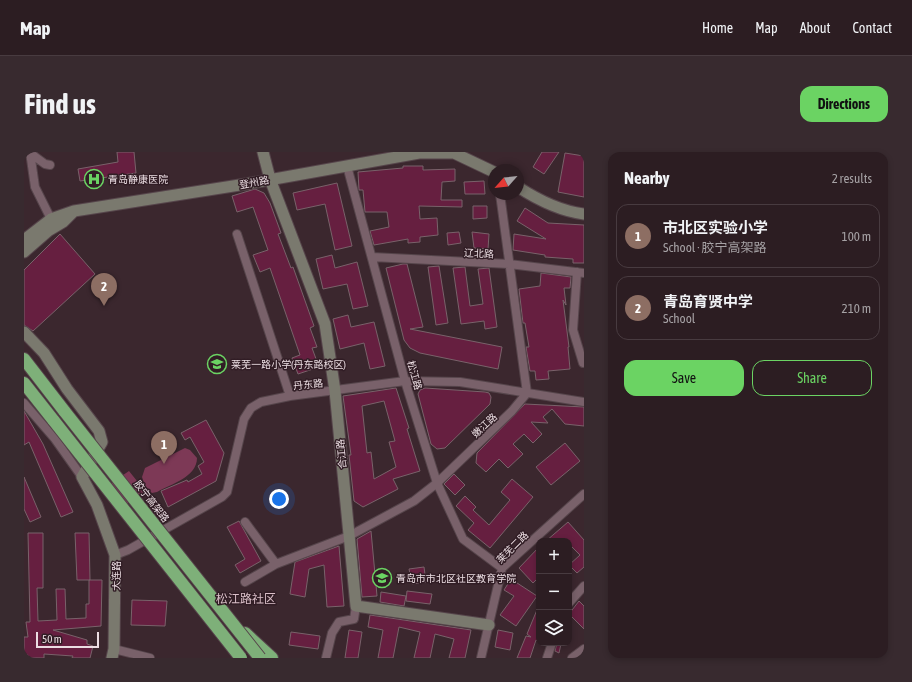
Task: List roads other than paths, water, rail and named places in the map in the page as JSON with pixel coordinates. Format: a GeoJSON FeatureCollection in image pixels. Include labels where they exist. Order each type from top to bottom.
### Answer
{"type":"FeatureCollection","features":[{"type":"Feature","properties":{"kind":"highway","name":"胶宁高架路"},"geometry":{"type":"LineString","coordinates":[[24,359],[260,658]]}},
{"type":"Feature","properties":{"kind":"highway"},"geometry":{"type":"LineString","coordinates":[[24,383],[241,658]]}},
{"type":"Feature","properties":{"kind":"highway"},"geometry":{"type":"LineString","coordinates":[[230,619],[272,658]]}},
{"type":"Feature","properties":{"kind":"highway"},"geometry":{"type":"LineString","coordinates":[[218,629],[233,658]]}},
{"type":"Feature","properties":{"kind":"main road","name":"合江路"},"geometry":{"type":"LineString","coordinates":[[263,152],[270,179],[325,324],[336,392],[348,536],[356,606]]}},
{"type":"Feature","properties":{"kind":"main road","name":"登州路"},"geometry":{"type":"LineString","coordinates":[[24,252],[48,231],[63,222],[74,212],[419,153],[454,153],[488,169]]}},
{"type":"Feature","properties":{"kind":"main road"},"geometry":{"type":"LineString","coordinates":[[524,191],[537,199],[584,214]]}},
{"type":"Feature","properties":{"kind":"main road"},"geometry":{"type":"LineString","coordinates":[[24,240],[51,219],[74,212]]}},
{"type":"Feature","properties":{"kind":"main road"},"geometry":{"type":"LineString","coordinates":[[24,332],[44,353],[67,389],[99,431],[102,442],[82,477]]}},
{"type":"Feature","properties":{"kind":"main road","name":"大连路"},"geometry":{"type":"LineString","coordinates":[[82,477],[97,505],[116,555],[113,654]]}},
{"type":"Feature","properties":{"kind":"main road"},"geometry":{"type":"LineString","coordinates":[[356,606],[489,625]]}},
{"type":"Feature","properties":{"kind":"street"},"geometry":{"type":"LineString","coordinates":[[30,153],[45,164],[50,165]]}},
{"type":"Feature","properties":{"kind":"street"},"geometry":{"type":"LineString","coordinates":[[30,153],[35,187],[51,219]]}},
{"type":"Feature","properties":{"kind":"street","name":"松江路"},"geometry":{"type":"LineString","coordinates":[[347,166],[405,381],[437,483],[463,539],[502,568]]}},
{"type":"Feature","properties":{"kind":"street"},"geometry":{"type":"LineString","coordinates":[[501,200],[527,393]]}},
{"type":"Feature","properties":{"kind":"street"},"geometry":{"type":"LineString","coordinates":[[237,234],[289,393]]}},
{"type":"Feature","properties":{"kind":"street","name":"辽北路"},"geometry":{"type":"LineString","coordinates":[[372,257],[509,264],[580,272]]}},
{"type":"Feature","properties":{"kind":"street"},"geometry":{"type":"LineString","coordinates":[[580,272],[574,330],[583,363],[584,362]]}},
{"type":"Feature","properties":{"kind":"street","name":"丹东路"},"geometry":{"type":"LineString","coordinates":[[116,555],[128,550],[222,498],[227,492],[244,419],[251,408],[261,402],[283,397],[336,392],[405,381],[460,382],[584,402]]}},
{"type":"Feature","properties":{"kind":"street","name":"嫩江路"},"geometry":{"type":"LineString","coordinates":[[245,582],[276,564],[348,536],[414,501],[437,483],[512,412],[527,393]]}},
{"type":"Feature","properties":{"kind":"street","name":"大连路"},"geometry":{"type":"LineString","coordinates":[[24,403],[56,440],[82,477]]}},
{"type":"Feature","properties":{"kind":"street","name":"莱芜二路"},"geometry":{"type":"LineString","coordinates":[[481,658],[502,568],[584,494]]}},
{"type":"Feature","properties":{"kind":"street"},"geometry":{"type":"LineString","coordinates":[[245,522],[276,564]]}},
{"type":"Feature","properties":{"kind":"street"},"geometry":{"type":"LineString","coordinates":[[572,600],[584,586]]}},
{"type":"Feature","properties":{"kind":"street"},"geometry":{"type":"LineString","coordinates":[[326,658],[332,633],[339,622],[354,619],[356,606]]}},
{"type":"Feature","properties":{"kind":"street"},"geometry":{"type":"LineString","coordinates":[[547,658],[551,646]]}},
{"type":"Feature","properties":{"kind":"street"},"geometry":{"type":"LineString","coordinates":[[572,658],[584,649]]}},
{"type":"Feature","properties":{"kind":"street"},"geometry":{"type":"LineString","coordinates":[[113,654],[150,658]]}},
{"type":"Feature","properties":{"kind":"place","name":"青岛静康医院"},"geometry":{"type":"Point","coordinates":[94,179]}},
{"type":"Feature","properties":{"kind":"place","name":"青岛育贤中学"},"geometry":{"type":"Point","coordinates":[104,306]}},
{"type":"Feature","properties":{"kind":"place","name":"莱芜一路小学(丹东路校区)"},"geometry":{"type":"Point","coordinates":[217,364]}},
{"type":"Feature","properties":{"kind":"place","name":"市北区实验小学"},"geometry":{"type":"Point","coordinates":[164,464]}},
{"type":"Feature","properties":{"kind":"place","name":"青岛市市北区社区教育学院"},"geometry":{"type":"Point","coordinates":[382,578]}},
{"type":"Feature","properties":{"kind":"district","name":"松江路社区"},"geometry":{"type":"Point","coordinates":[246,599]}}]}
